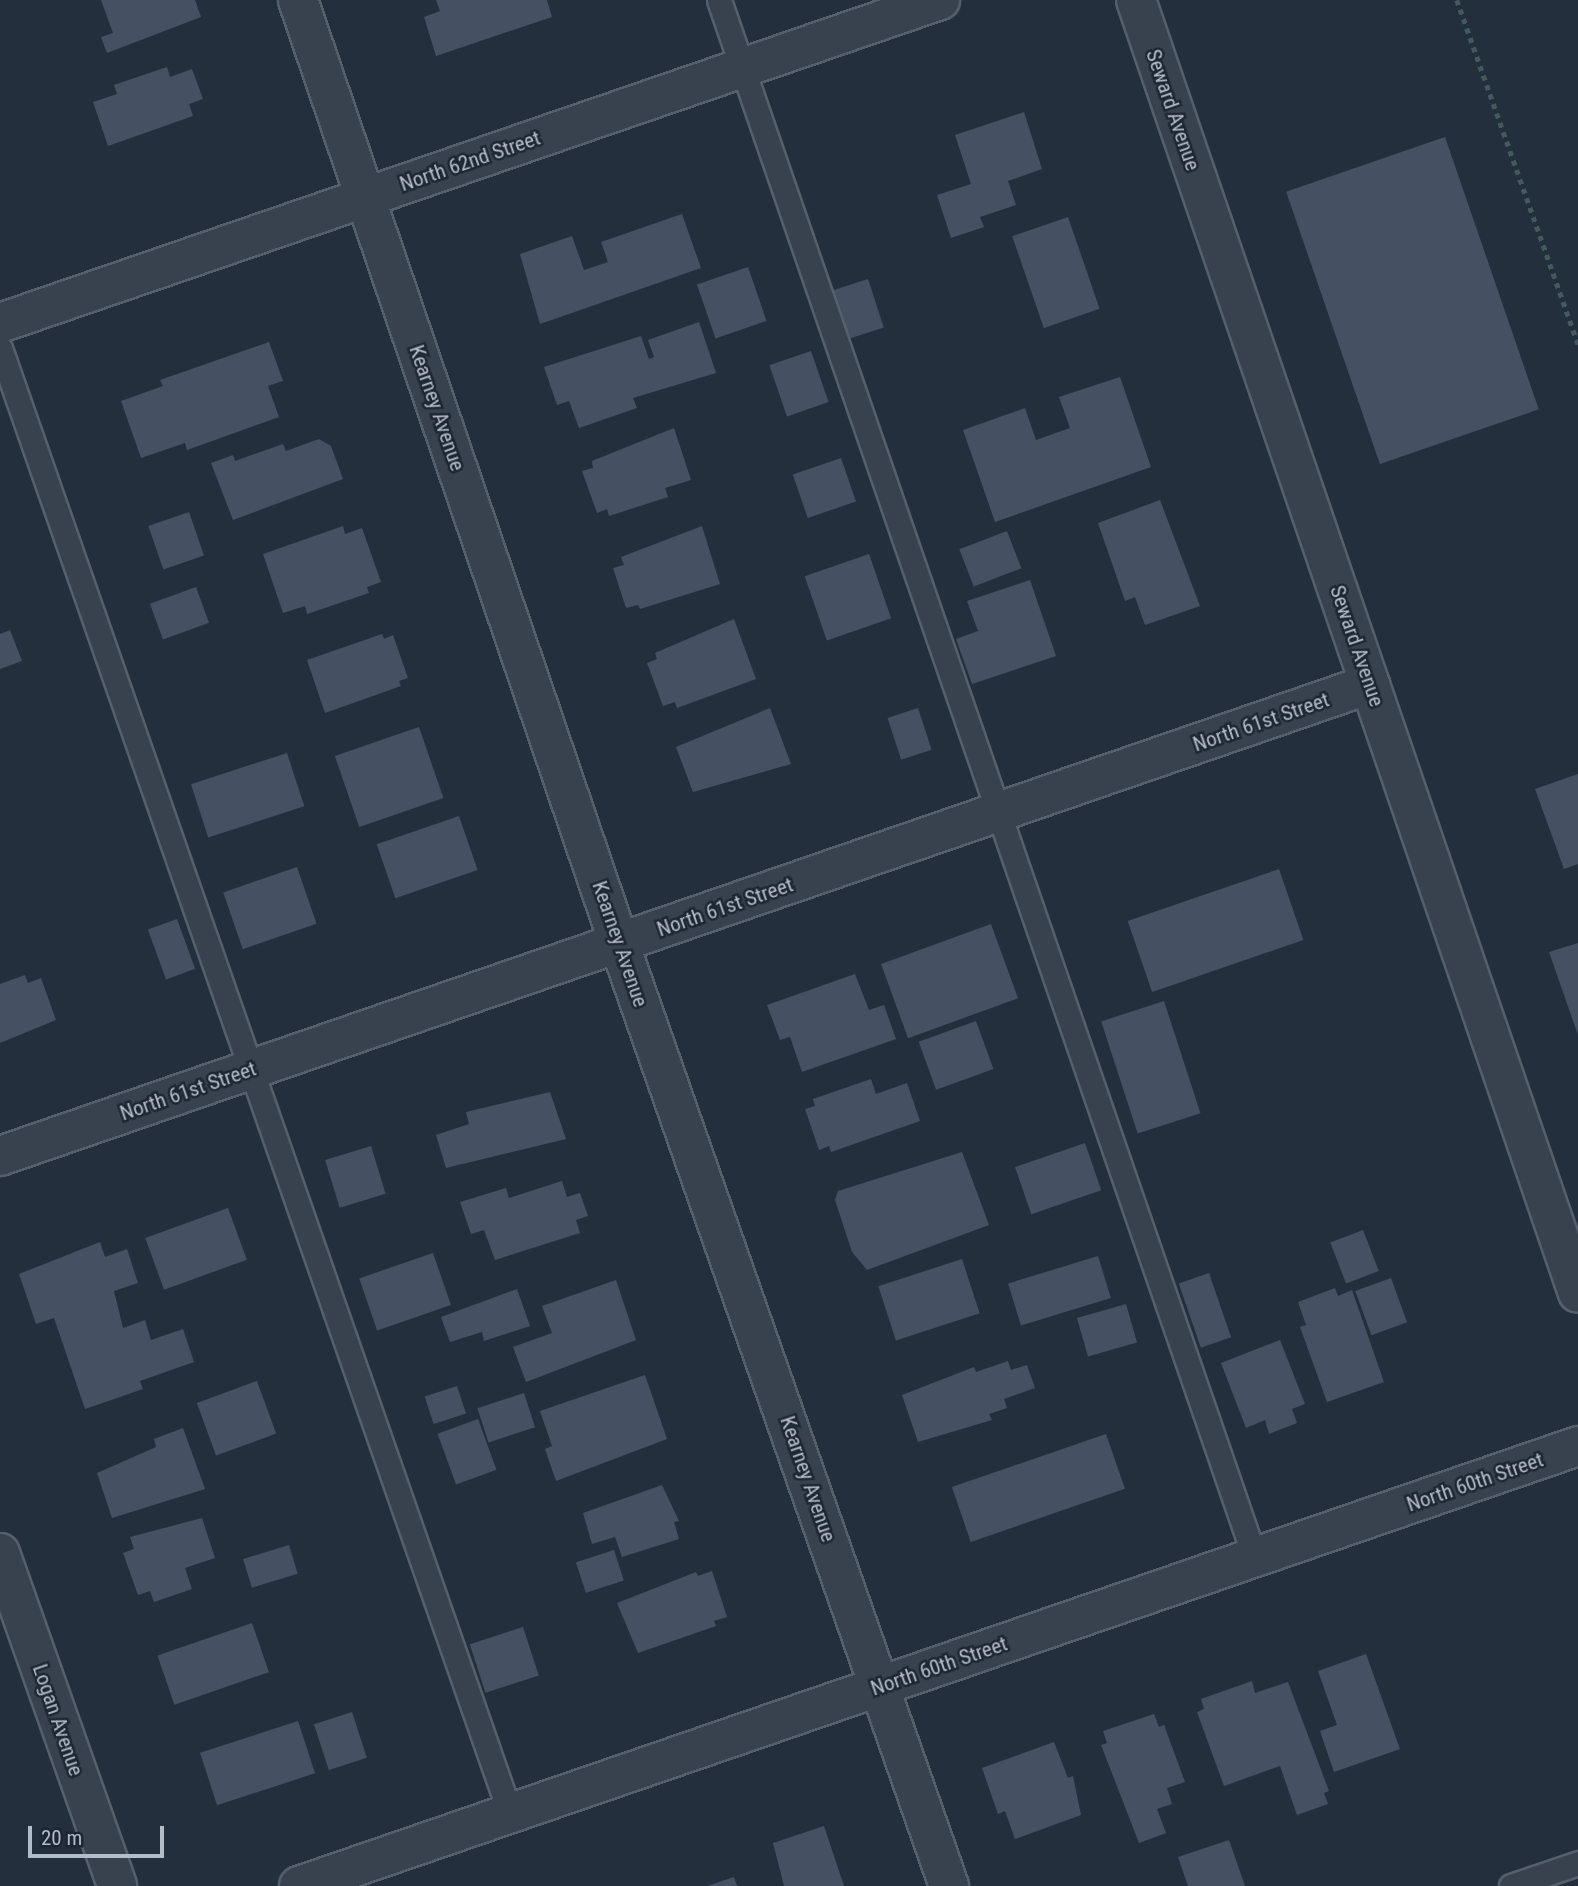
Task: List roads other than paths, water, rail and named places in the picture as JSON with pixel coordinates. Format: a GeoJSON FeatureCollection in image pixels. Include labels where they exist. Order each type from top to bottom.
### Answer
{"type":"FeatureCollection","features":[{"type":"Feature","properties":{"kind":"street","name":"Kearney Avenue"},"geometry":{"type":"LineString","coordinates":[[298,0],[619,943],[949,1886]]}},
{"type":"Feature","properties":{"kind":"street","name":"North 62nd Street"},"geometry":{"type":"LineString","coordinates":[[0,323],[940,0]]}},
{"type":"Feature","properties":{"kind":"street","name":"Seward Avenue"},"geometry":{"type":"LineString","coordinates":[[1136,0],[1578,1293]]}},
{"type":"Feature","properties":{"kind":"street","name":"North 61st Street"},"geometry":{"type":"LineString","coordinates":[[0,1156],[1370,684]]}},
{"type":"Feature","properties":{"kind":"street","name":"North 60th Street"},"geometry":{"type":"LineString","coordinates":[[299,1886],[1578,1446]]}},
{"type":"Feature","properties":{"kind":"street","name":"Logan Avenue"},"geometry":{"type":"LineString","coordinates":[[0,1553],[117,1886]]}},
{"type":"Feature","properties":{"kind":"lane"},"geometry":{"type":"LineString","coordinates":[[719,0],[995,814],[1255,1558]]}},
{"type":"Feature","properties":{"kind":"lane"},"geometry":{"type":"LineString","coordinates":[[0,348],[248,1070],[510,1813]]}},
{"type":"Feature","properties":{"kind":"lane"},"geometry":{"type":"LineString","coordinates":[[1511,1886],[1578,1863]]}}]}
